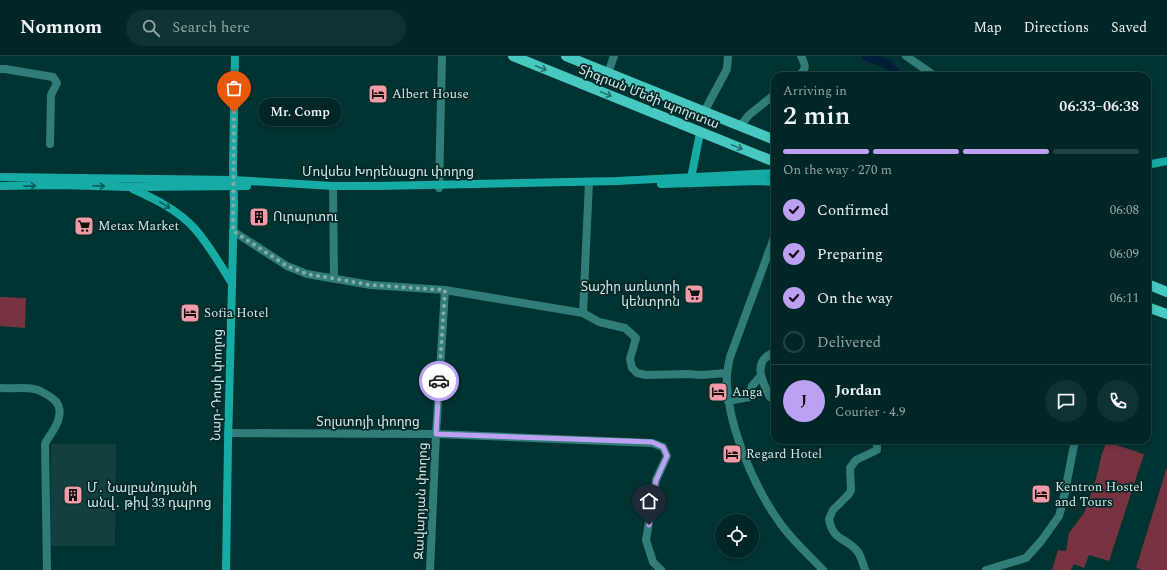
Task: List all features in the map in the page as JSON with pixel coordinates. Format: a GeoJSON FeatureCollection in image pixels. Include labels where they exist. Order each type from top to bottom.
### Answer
{"type":"FeatureCollection","features":[{"type":"Feature","properties":{"kind":"main road","name":"Նար-Դոսի փողոց"},"geometry":{"type":"LineString","coordinates":[[226,570],[233,231],[234,56]]}},
{"type":"Feature","properties":{"kind":"main road","name":"Տիգրան Մեծի պողոտա"},"geometry":{"type":"LineString","coordinates":[[513,56],[771,160]]}},
{"type":"Feature","properties":{"kind":"main road","name":"Տիգրան Մեծի պողոտա"},"geometry":{"type":"LineString","coordinates":[[566,56],[771,138]]}},
{"type":"Feature","properties":{"kind":"main road"},"geometry":{"type":"LineString","coordinates":[[691,178],[700,133]]}},
{"type":"Feature","properties":{"kind":"main road"},"geometry":{"type":"LineString","coordinates":[[1151,164],[1167,161]]}},
{"type":"Feature","properties":{"kind":"main road","name":"Մովսես Խորենացու փողոց"},"geometry":{"type":"LineString","coordinates":[[590,184],[771,173]]}},
{"type":"Feature","properties":{"kind":"main road","name":"Մովսես Խորենացու փողոց"},"geometry":{"type":"LineString","coordinates":[[0,177],[233,183],[332,188],[771,182]]}},
{"type":"Feature","properties":{"kind":"main road","name":"Մովսես Խորենացու փողոց"},"geometry":{"type":"LineString","coordinates":[[0,186],[60,185],[130,187],[233,183]]}},
{"type":"Feature","properties":{"kind":"main road"},"geometry":{"type":"LineString","coordinates":[[130,187],[161,202],[195,228],[232,282]]}},
{"type":"Feature","properties":{"kind":"main road"},"geometry":{"type":"LineString","coordinates":[[1151,286],[1167,292]]}},
{"type":"Feature","properties":{"kind":"main road"},"geometry":{"type":"LineString","coordinates":[[1151,308],[1167,314]]}},
{"type":"Feature","properties":{"kind":"street"},"geometry":{"type":"LineString","coordinates":[[439,187],[442,56]]}},
{"type":"Feature","properties":{"kind":"street"},"geometry":{"type":"LineString","coordinates":[[608,73],[614,56]]}},
{"type":"Feature","properties":{"kind":"street"},"geometry":{"type":"LineString","coordinates":[[704,112],[727,69],[728,56]]}},
{"type":"Feature","properties":{"kind":"street"},"geometry":{"type":"LineString","coordinates":[[801,56],[805,67],[803,72]]}},
{"type":"Feature","properties":{"kind":"street"},"geometry":{"type":"LineString","coordinates":[[906,56],[930,72]]}},
{"type":"Feature","properties":{"kind":"street"},"geometry":{"type":"LineString","coordinates":[[0,70],[5,69],[54,76],[57,83],[52,95],[50,144]]}},
{"type":"Feature","properties":{"kind":"street"},"geometry":{"type":"LineString","coordinates":[[740,126],[749,115],[771,97]]}},
{"type":"Feature","properties":{"kind":"street"},"geometry":{"type":"LineString","coordinates":[[583,313],[590,184]]}},
{"type":"Feature","properties":{"kind":"street"},"geometry":{"type":"LineString","coordinates":[[332,188],[334,279]]}},
{"type":"Feature","properties":{"kind":"street"},"geometry":{"type":"LineString","coordinates":[[233,231],[274,258],[301,272],[371,285],[445,290],[583,313],[599,322],[625,328],[636,338],[630,359],[632,368],[637,373],[646,375],[701,375],[727,373]]}},
{"type":"Feature","properties":{"kind":"street"},"geometry":{"type":"LineString","coordinates":[[771,246],[730,357],[727,383],[734,426],[760,493],[780,524],[823,570]]}},
{"type":"Feature","properties":{"kind":"street"},"geometry":{"type":"LineString","coordinates":[[771,261],[735,357],[731,380],[730,401],[763,491],[783,522],[828,570]]}},
{"type":"Feature","properties":{"kind":"street","name":"Զավարյան փողոց"},"geometry":{"type":"LineString","coordinates":[[430,570],[436,434],[445,290]]}},
{"type":"Feature","properties":{"kind":"street"},"geometry":{"type":"LineString","coordinates":[[771,354],[762,363],[759,372],[760,377],[771,397]]}},
{"type":"Feature","properties":{"kind":"street"},"geometry":{"type":"LineString","coordinates":[[730,401],[749,397],[752,386],[760,377]]}},
{"type":"Feature","properties":{"kind":"street"},"geometry":{"type":"LineString","coordinates":[[0,388],[34,389],[52,397],[57,401],[60,408],[60,416],[45,444],[47,570]]}},
{"type":"Feature","properties":{"kind":"street","name":"Տոլստոյի փողոց"},"geometry":{"type":"LineString","coordinates":[[228,433],[436,434],[652,442],[663,447],[667,456],[656,480],[646,540],[653,562],[661,570]]}},
{"type":"Feature","properties":{"kind":"street"},"geometry":{"type":"LineString","coordinates":[[865,570],[859,552],[836,536],[829,518],[832,510],[849,494],[850,468],[856,460],[877,450],[877,444]]}},
{"type":"Feature","properties":{"kind":"street"},"geometry":{"type":"LineString","coordinates":[[986,570],[1026,558],[1042,540],[1058,516],[1063,502],[1074,444]]}},
{"type":"Feature","properties":{"kind":"shaded area"},"geometry":{"type":"Polygon","coordinates":[[[0,297],[26,298],[25,328],[0,326],[0,297]]]}},
{"type":"Feature","properties":{"kind":"shaded area"},"geometry":{"type":"Polygon","coordinates":[[[51,444],[116,444],[115,546],[50,546],[51,444]]]}},
{"type":"Feature","properties":{"kind":"shaded area"},"geometry":{"type":"Polygon","coordinates":[[[1106,444],[1113,444],[1144,454],[1109,561],[1089,555],[1084,568],[1074,564],[1071,570],[1052,570],[1058,550],[1066,551],[1069,533],[1084,513],[1096,479],[1102,453],[1106,444]]]}},
{"type":"Feature","properties":{"kind":"shaded area"},"geometry":{"type":"Polygon","coordinates":[[[1167,467],[1167,570],[1143,570],[1136,568],[1167,467]]]}},
{"type":"Feature","properties":{"kind":"waterway"},"geometry":{"type":"LineString","coordinates":[[866,56],[887,64],[895,72]]}},
{"type":"Feature","properties":{"kind":"way so far"},"geometry":{"type":"LineString","coordinates":[[234,112],[233,231],[287,266],[307,274],[371,285],[445,290],[439,381]]}},
{"type":"Feature","properties":{"kind":"place","name":"Albert House"},"geometry":{"type":"Point","coordinates":[378,94]}},
{"type":"Feature","properties":{"kind":"place","name":"Mr. Comp"},"geometry":{"type":"Point","coordinates":[234,112]}},
{"type":"Feature","properties":{"kind":"place","name":"Ուրարտու"},"geometry":{"type":"Point","coordinates":[259,217]}},
{"type":"Feature","properties":{"kind":"place","name":"Metax Market"},"geometry":{"type":"Point","coordinates":[84,226]}},
{"type":"Feature","properties":{"kind":"place","name":"Տաշիր առևտրի կենտրոն"},"geometry":{"type":"Point","coordinates":[694,294]}},
{"type":"Feature","properties":{"kind":"place","name":"Sofia Hotel"},"geometry":{"type":"Point","coordinates":[190,313]}},
{"type":"Feature","properties":{"kind":"place","name":"Anga"},"geometry":{"type":"Point","coordinates":[718,392]}},
{"type":"Feature","properties":{"kind":"place","name":"Regard Hotel"},"geometry":{"type":"Point","coordinates":[732,454]}},
{"type":"Feature","properties":{"kind":"place","name":"Kentron Hostel and Tours"},"geometry":{"type":"Point","coordinates":[1041,494]}},
{"type":"Feature","properties":{"kind":"place","name":"Մ․ Նալբանդյանի անվ․ թիվ 33 դպրոց"},"geometry":{"type":"Point","coordinates":[73,495]}},
{"type":"Feature","properties":{"kind":"route"},"geometry":{"type":"LineString","coordinates":[[439,381],[436,434],[652,442],[663,447],[667,456],[656,480],[649,525]]}}]}
